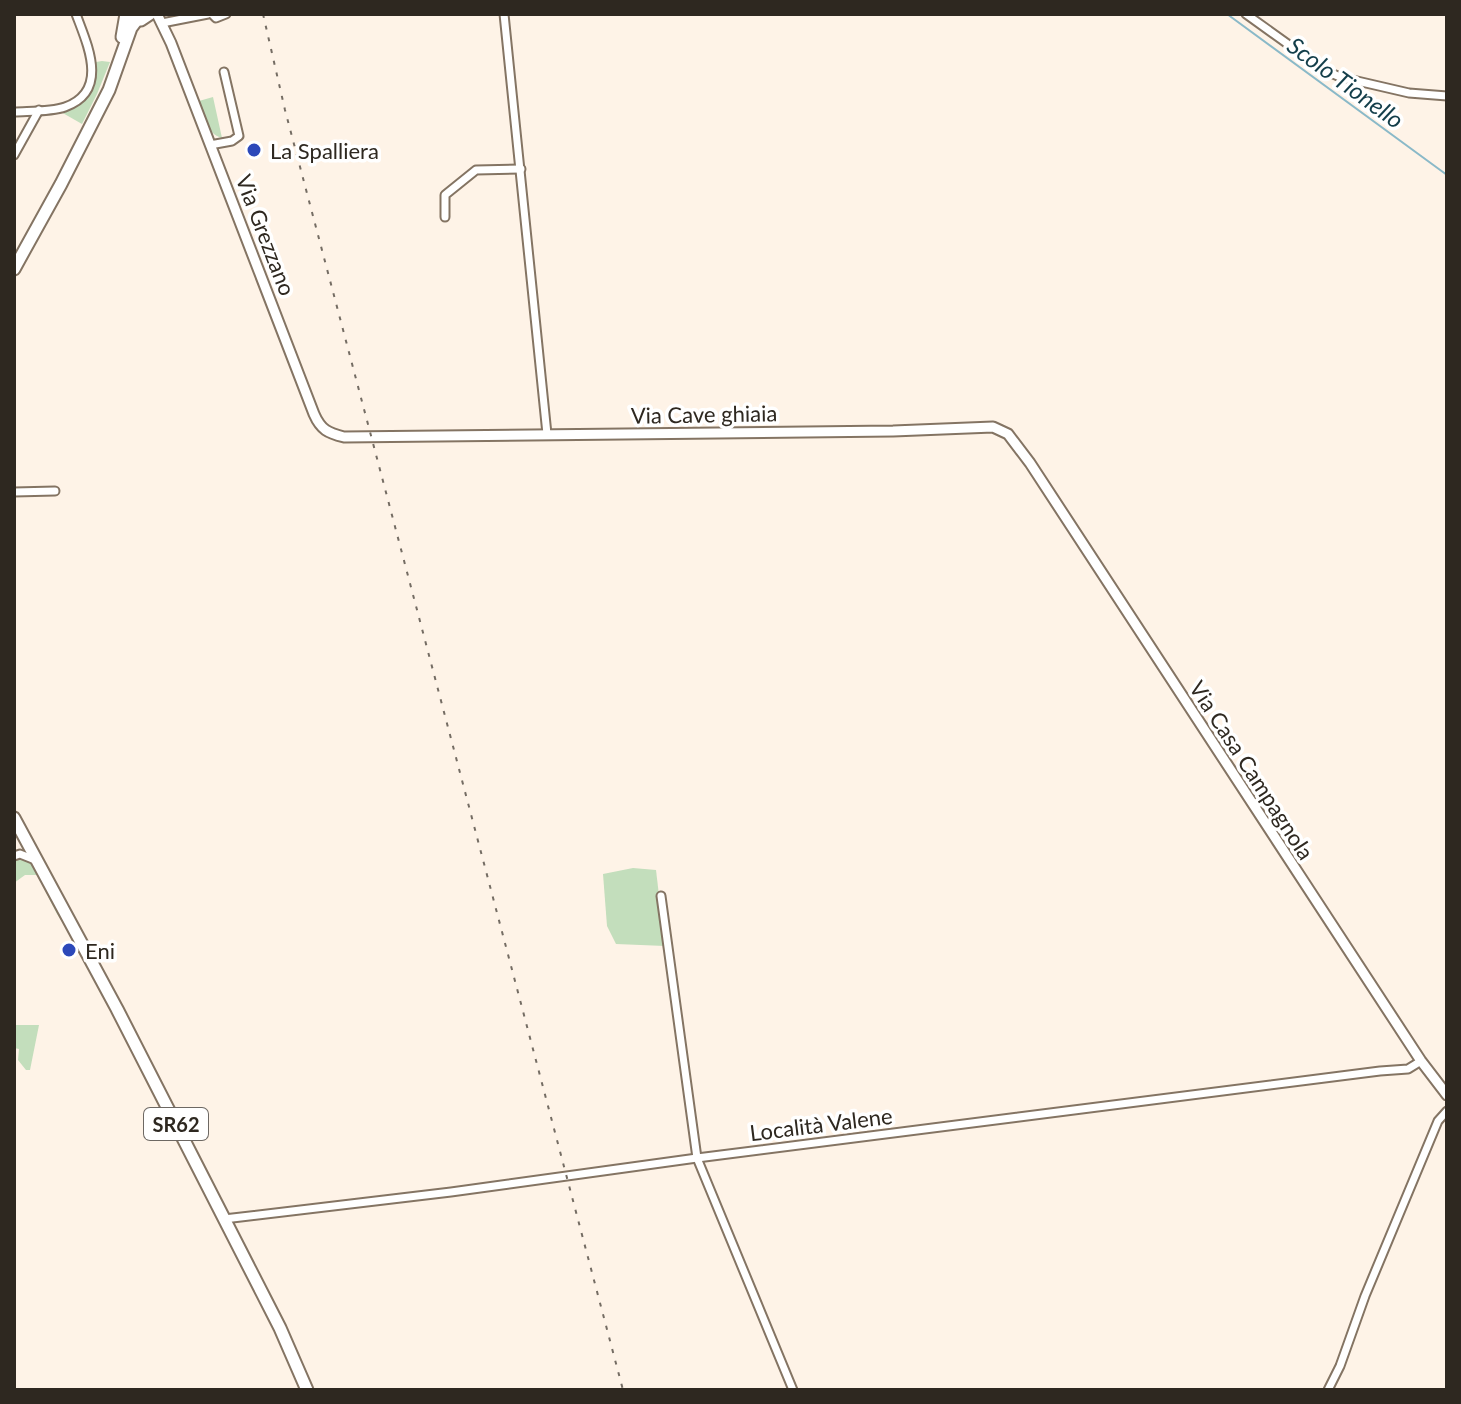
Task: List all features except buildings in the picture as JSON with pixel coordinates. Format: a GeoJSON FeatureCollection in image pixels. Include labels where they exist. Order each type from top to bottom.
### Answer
{"type":"FeatureCollection","features":[{"type":"Feature","properties":{"kind":"main road"},"geometry":{"type":"LineString","coordinates":[[14,269],[109,90],[137,16]]}},
{"type":"Feature","properties":{"kind":"main road","name":"SR62"},"geometry":{"type":"LineString","coordinates":[[14,818],[117,1009],[280,1328],[307,1390]]}},
{"type":"Feature","properties":{"kind":"street"},"geometry":{"type":"LineString","coordinates":[[14,112],[64,108],[84,92],[93,73],[91,55],[76,14]]}},
{"type":"Feature","properties":{"kind":"street"},"geometry":{"type":"LineString","coordinates":[[137,16],[161,22],[210,14],[216,18],[226,14]]}},
{"type":"Feature","properties":{"kind":"street"},"geometry":{"type":"LineString","coordinates":[[504,14],[547,434]]}},
{"type":"Feature","properties":{"kind":"street"},"geometry":{"type":"LineString","coordinates":[[1246,14],[1324,70],[1340,77],[1409,93],[1447,96]]}},
{"type":"Feature","properties":{"kind":"street","name":"Via Grezzano"},"geometry":{"type":"LineString","coordinates":[[161,22],[318,425],[325,432],[344,437],[363,437]]}},
{"type":"Feature","properties":{"kind":"street"},"geometry":{"type":"LineString","coordinates":[[210,145],[232,141],[239,136],[224,72]]}},
{"type":"Feature","properties":{"kind":"street"},"geometry":{"type":"LineString","coordinates":[[14,155],[39,110]]}},
{"type":"Feature","properties":{"kind":"street"},"geometry":{"type":"LineString","coordinates":[[445,217],[445,195],[476,170],[521,169]]}},
{"type":"Feature","properties":{"kind":"street","name":"Via Cave ghiaia"},"geometry":{"type":"LineString","coordinates":[[363,437],[893,431],[993,427],[1008,434],[1030,463]]}},
{"type":"Feature","properties":{"kind":"street","name":"Via Casa Campagnola"},"geometry":{"type":"LineString","coordinates":[[1030,463],[1421,1061],[1447,1095]]}},
{"type":"Feature","properties":{"kind":"street"},"geometry":{"type":"LineString","coordinates":[[14,492],[55,491]]}},
{"type":"Feature","properties":{"kind":"street"},"geometry":{"type":"LineString","coordinates":[[14,856],[24,855],[38,861]]}},
{"type":"Feature","properties":{"kind":"street"},"geometry":{"type":"LineString","coordinates":[[661,896],[697,1158],[793,1390]]}},
{"type":"Feature","properties":{"kind":"street","name":"Località Valene"},"geometry":{"type":"LineString","coordinates":[[224,1219],[1408,1069],[1421,1061]]}},
{"type":"Feature","properties":{"kind":"street"},"geometry":{"type":"LineString","coordinates":[[1328,1390],[1438,1121],[1447,1111]]}},
{"type":"Feature","properties":{"kind":"green space"},"geometry":{"type":"Polygon","coordinates":[[[96,62],[110,62],[82,124],[61,112],[86,92],[94,78],[96,62]]]}},
{"type":"Feature","properties":{"kind":"green space"},"geometry":{"type":"Polygon","coordinates":[[[213,97],[222,138],[209,128],[199,101],[213,97]]]}},
{"type":"Feature","properties":{"kind":"green space"},"geometry":{"type":"Polygon","coordinates":[[[14,858],[33,863],[64,919],[61,920],[57,914],[37,875],[25,875],[14,883],[14,858]]]}},
{"type":"Feature","properties":{"kind":"green space"},"geometry":{"type":"Polygon","coordinates":[[[633,868],[656,870],[665,946],[616,944],[607,926],[603,874],[633,868]]]}},
{"type":"Feature","properties":{"kind":"green space"},"geometry":{"type":"Polygon","coordinates":[[[14,1025],[39,1025],[30,1070],[26,1070],[18,1060],[19,1049],[14,1048],[14,1025]]]}},
{"type":"Feature","properties":{"kind":"waterway","name":"Scolo Tionello"},"geometry":{"type":"LineString","coordinates":[[1227,14],[1447,175]]}},
{"type":"Feature","properties":{"kind":"railway"},"geometry":{"type":"LineString","coordinates":[[263,14],[285,110],[623,1390]]}},
{"type":"Feature","properties":{"kind":"place","name":"La Spalliera"},"geometry":{"type":"Point","coordinates":[254,150]}},
{"type":"Feature","properties":{"kind":"place","name":"Eni"},"geometry":{"type":"Point","coordinates":[69,950]}}]}
